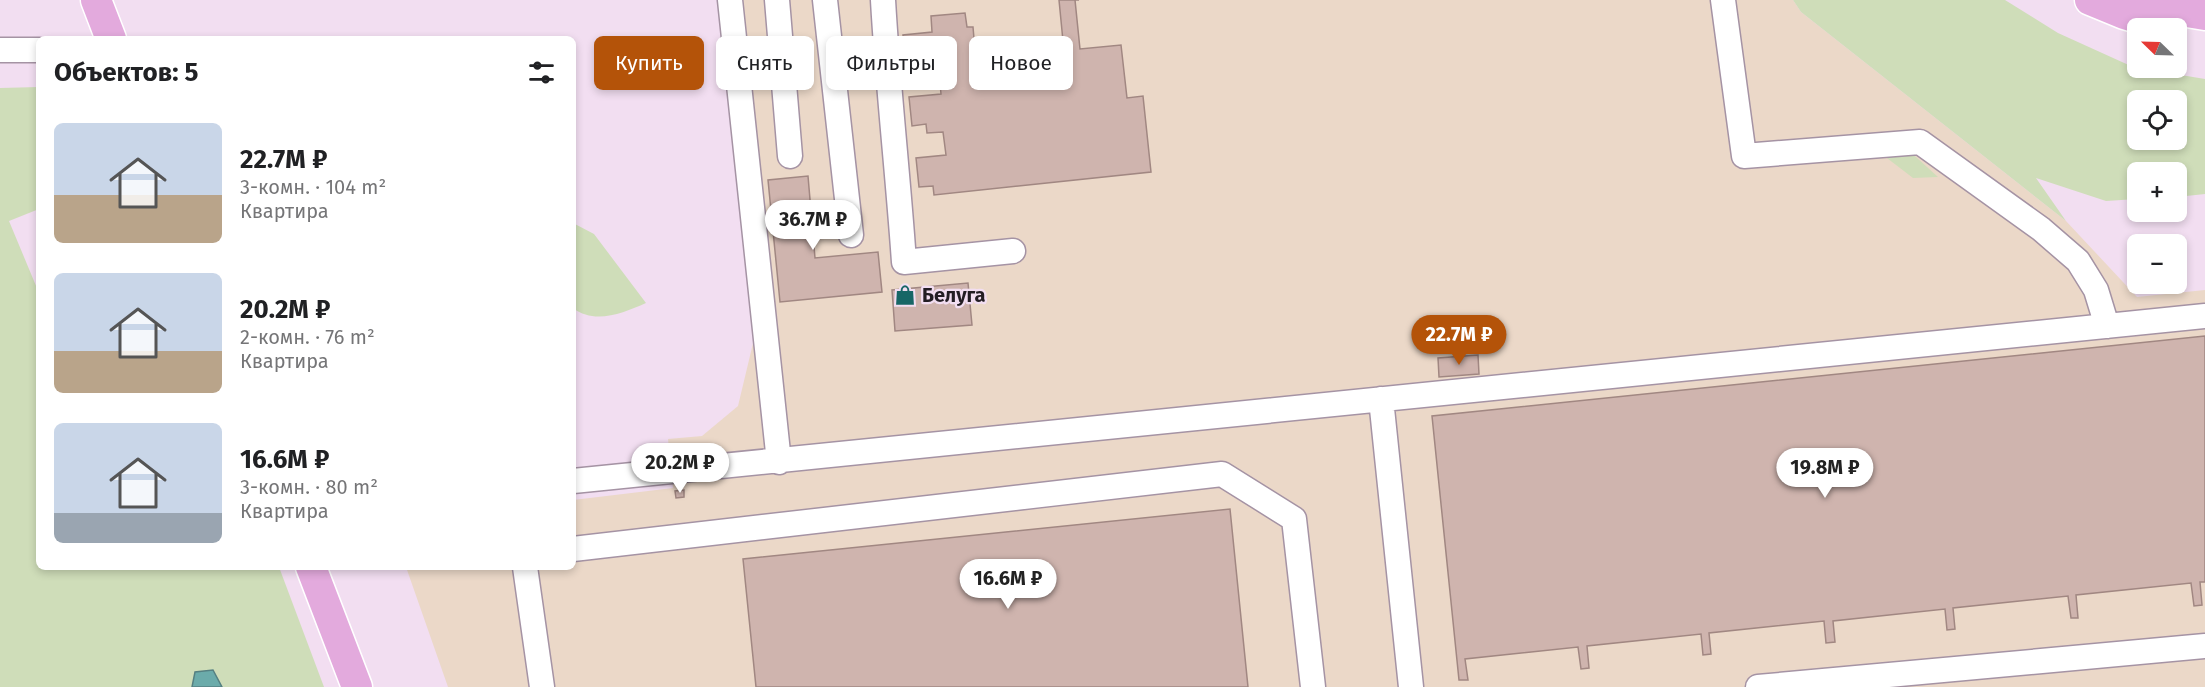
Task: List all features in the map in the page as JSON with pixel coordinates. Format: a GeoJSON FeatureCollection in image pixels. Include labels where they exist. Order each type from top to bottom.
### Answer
{"type":"FeatureCollection","features":[{"type":"Feature","properties":{"kind":"main road"},"geometry":{"type":"LineString","coordinates":[[96,0],[110,36]]}},
{"type":"Feature","properties":{"kind":"main road"},"geometry":{"type":"LineString","coordinates":[[2090,0],[2137,18]]}},
{"type":"Feature","properties":{"kind":"main road"},"geometry":{"type":"LineString","coordinates":[[2145,0],[2205,15]]}},
{"type":"Feature","properties":{"kind":"main road"},"geometry":{"type":"LineString","coordinates":[[2187,32],[2205,35]]}},
{"type":"Feature","properties":{"kind":"main road"},"geometry":{"type":"LineString","coordinates":[[312,570],[357,687]]}},
{"type":"Feature","properties":{"kind":"lane"},"geometry":{"type":"LineString","coordinates":[[730,0],[779,462]]}},
{"type":"Feature","properties":{"kind":"lane"},"geometry":{"type":"LineString","coordinates":[[777,0],[790,156]]}},
{"type":"Feature","properties":{"kind":"lane"},"geometry":{"type":"LineString","coordinates":[[825,0],[851,235]]}},
{"type":"Feature","properties":{"kind":"lane"},"geometry":{"type":"LineString","coordinates":[[883,0],[888,88],[896,150],[904,262],[1013,251]]}},
{"type":"Feature","properties":{"kind":"lane"},"geometry":{"type":"LineString","coordinates":[[1723,0],[1744,156],[1920,142],[2041,230],[2078,261],[2096,290],[2107,326]]}},
{"type":"Feature","properties":{"kind":"lane"},"geometry":{"type":"LineString","coordinates":[[0,51],[36,50]]}},
{"type":"Feature","properties":{"kind":"lane"},"geometry":{"type":"LineString","coordinates":[[576,482],[2205,316]]}},
{"type":"Feature","properties":{"kind":"lane"},"geometry":{"type":"LineString","coordinates":[[1381,399],[1411,687]]}},
{"type":"Feature","properties":{"kind":"lane"},"geometry":{"type":"LineString","coordinates":[[576,549],[1222,474],[1294,519],[1313,687]]}},
{"type":"Feature","properties":{"kind":"lane"},"geometry":{"type":"LineString","coordinates":[[525,570],[542,687]]}},
{"type":"Feature","properties":{"kind":"lane"},"geometry":{"type":"LineString","coordinates":[[1758,687],[2205,646]]}},
{"type":"Feature","properties":{"kind":"shaded area"},"geometry":{"type":"Polygon","coordinates":[[[720,0],[1793,0],[1801,12],[2066,221],[2127,286],[2127,294],[2134,294],[2137,297],[2187,294],[2187,292],[2205,290],[2205,687],[448,687],[407,570],[576,570],[576,500],[673,488],[668,439],[702,436],[738,406],[754,339],[729,90],[814,90],[814,36],[724,36],[720,0]]]}},
{"type":"Feature","properties":{"kind":"shaded area"},"geometry":{"type":"Polygon","coordinates":[[[1793,0],[2005,0],[2058,33],[2127,64],[2127,78],[2187,78],[2187,76],[2205,79],[2205,194],[2187,196],[2187,162],[2127,162],[2127,200],[2106,201],[2036,178],[2066,221],[1801,12],[1793,0]]]}},
{"type":"Feature","properties":{"kind":"shaded area"},"geometry":{"type":"Polygon","coordinates":[[[36,87],[36,210],[9,221],[36,286],[36,570],[280,570],[324,687],[0,687],[0,88],[36,87]]]}},
{"type":"Feature","properties":{"kind":"shaded area"},"geometry":{"type":"Polygon","coordinates":[[[1905,147],[1938,177],[1913,178],[1883,155],[1905,147]]]}},
{"type":"Feature","properties":{"kind":"shaded area"},"geometry":{"type":"Polygon","coordinates":[[[576,225],[594,234],[646,303],[609,316],[590,316],[576,310],[576,225]]]}},
{"type":"Feature","properties":{"kind":"shaded area"},"geometry":{"type":"Polygon","coordinates":[[[213,670],[222,687],[192,687],[195,672],[213,670]]]}},
{"type":"Feature","properties":{"kind":"building"},"geometry":{"type":"Polygon","coordinates":[[[1059,0],[1075,0],[1080,49],[1121,45],[1127,98],[1143,96],[1151,172],[934,195],[933,186],[919,187],[916,158],[946,155],[943,132],[927,133],[926,124],[912,126],[909,97],[941,94],[941,90],[957,90],[957,36],[903,35],[932,32],[931,16],[965,13],[967,27],[973,27],[974,36],[969,36],[969,90],[1073,90],[1073,36],[1063,36],[1059,0]]]}},
{"type":"Feature","properties":{"kind":"building"},"geometry":{"type":"Polygon","coordinates":[[[808,176],[815,258],[878,252],[882,292],[780,302],[768,180],[808,176]]]}},
{"type":"Feature","properties":{"kind":"building"},"geometry":{"type":"Polygon","coordinates":[[[968,283],[972,325],[895,331],[892,290],[968,283]]]}},
{"type":"Feature","properties":{"kind":"building"},"geometry":{"type":"Polygon","coordinates":[[[2205,336],[2205,582],[2200,582],[2202,605],[2194,606],[2191,583],[2076,595],[2078,618],[2071,618],[2068,596],[1953,608],[1955,629],[1947,630],[1945,609],[1833,621],[1835,642],[1826,643],[1824,621],[1709,633],[1711,654],[1703,655],[1701,634],[1587,646],[1589,668],[1581,669],[1578,647],[1465,659],[1468,680],[1459,680],[1432,416],[2205,336]]]}},
{"type":"Feature","properties":{"kind":"building"},"geometry":{"type":"Polygon","coordinates":[[[1478,355],[1479,374],[1439,377],[1438,358],[1478,355]]]}},
{"type":"Feature","properties":{"kind":"building"},"geometry":{"type":"Polygon","coordinates":[[[684,490],[684,497],[676,498],[675,491],[684,490]]]}},
{"type":"Feature","properties":{"kind":"building"},"geometry":{"type":"Polygon","coordinates":[[[1230,509],[1248,687],[756,687],[743,559],[1230,509]]]}},
{"type":"Feature","properties":{"kind":"place","name":"Белуга"},"geometry":{"type":"Point","coordinates":[905,295]}}]}
